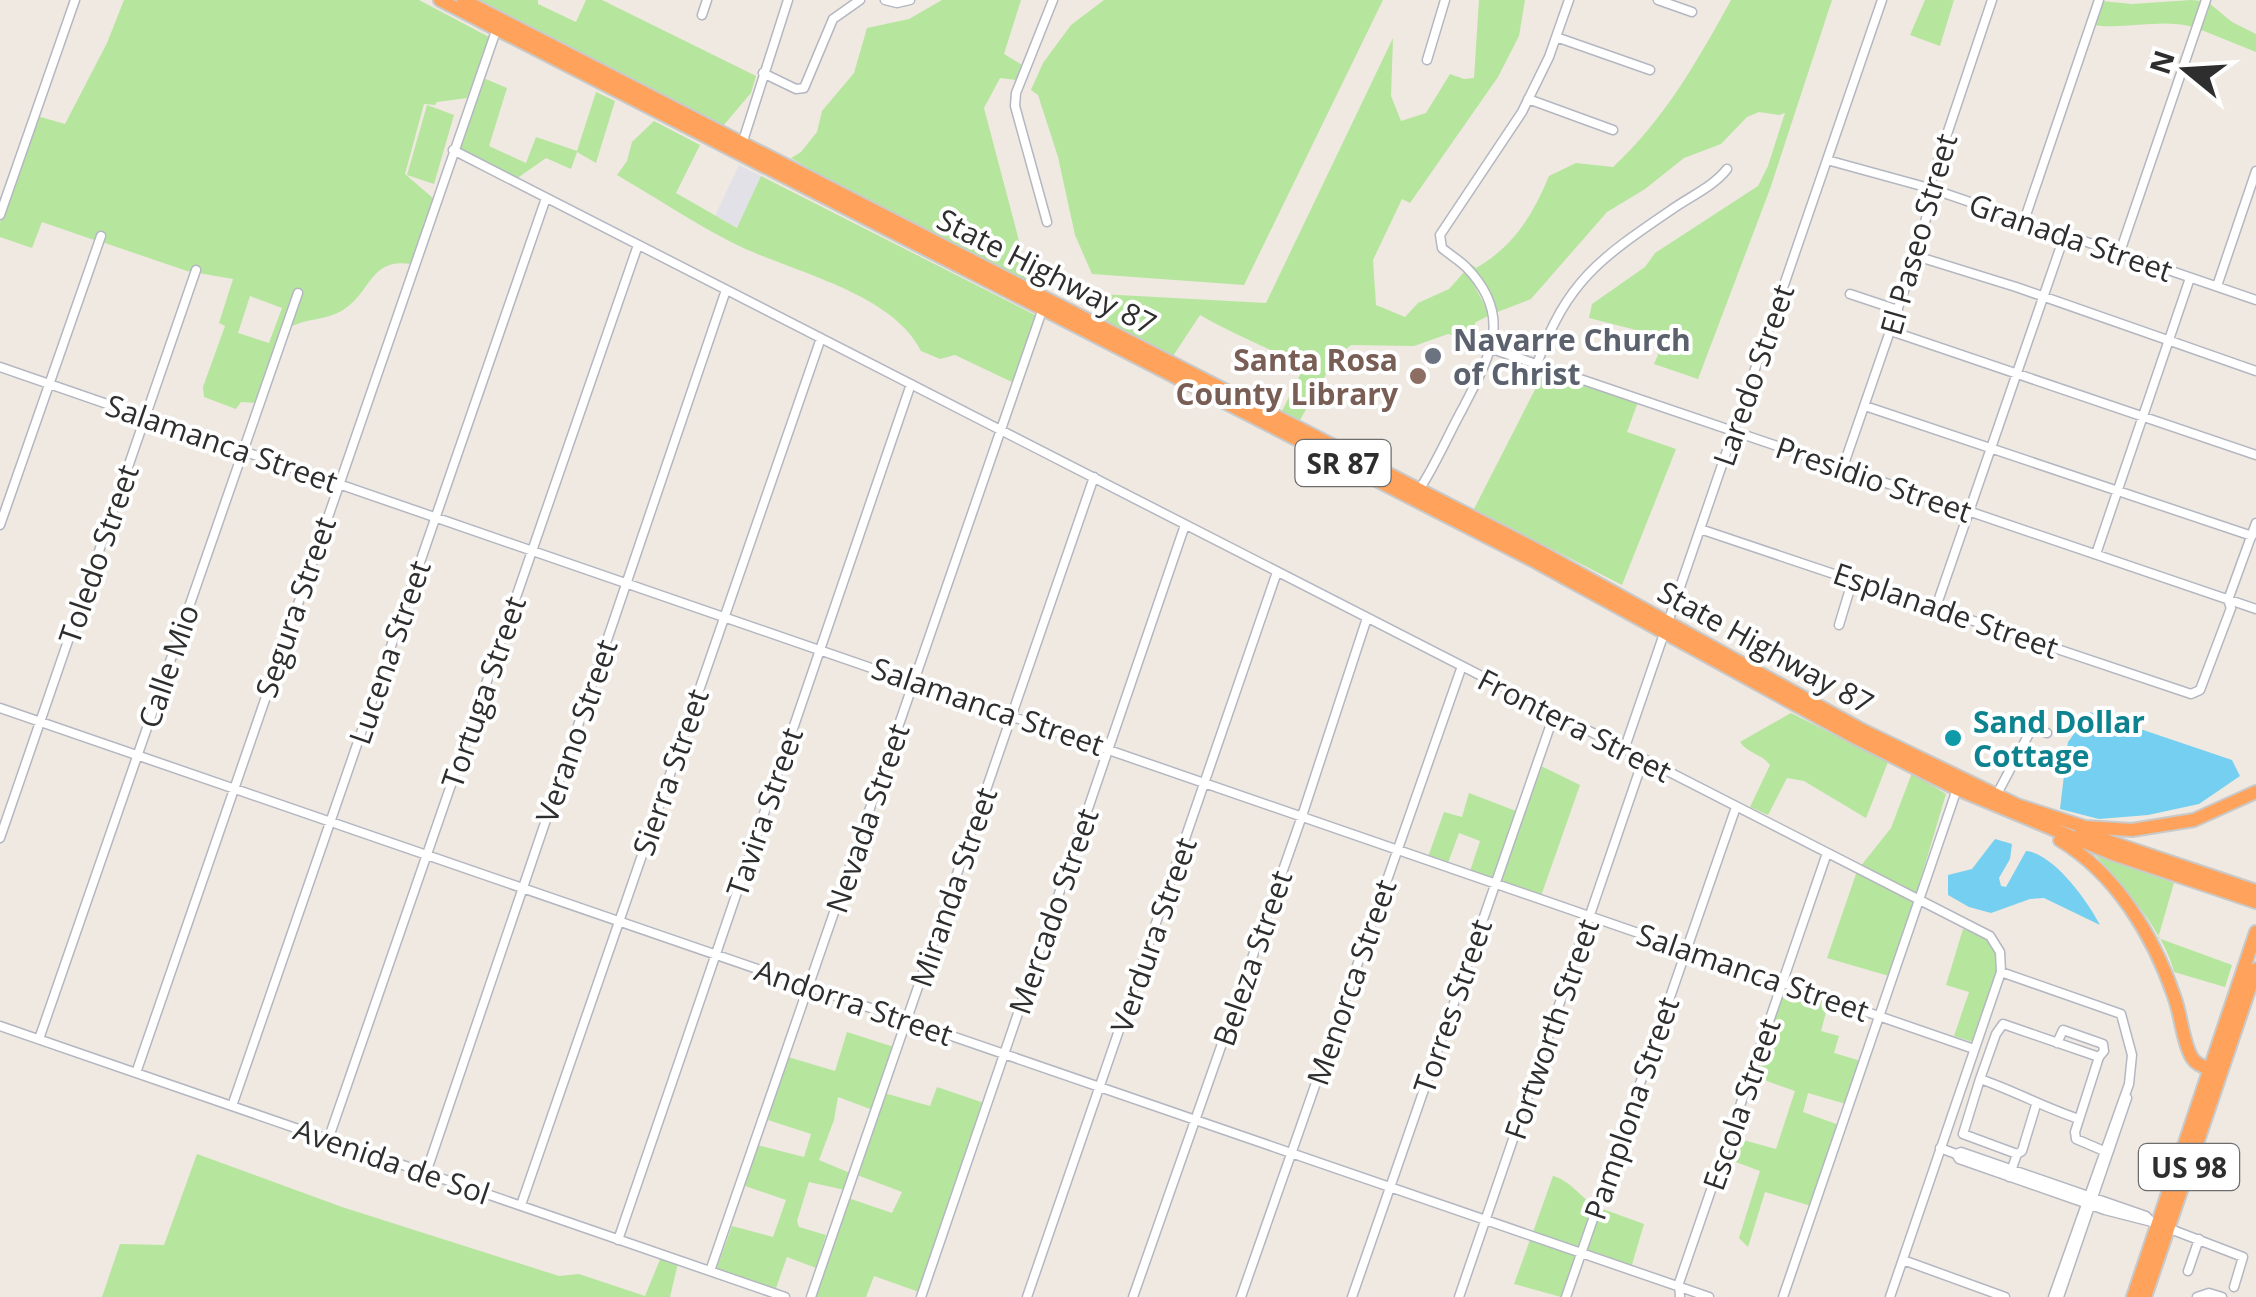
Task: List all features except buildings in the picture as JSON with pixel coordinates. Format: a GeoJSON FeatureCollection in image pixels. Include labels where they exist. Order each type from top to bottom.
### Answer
{"type":"FeatureCollection","features":[{"type":"Feature","properties":{"kind":"highway","name":"SR 87"},"geometry":{"type":"LineString","coordinates":[[440,0],[740,148],[1248,414],[1336,453],[1509,548],[1667,626],[1856,738],[1957,789],[2256,891]]}},
{"type":"Feature","properties":{"kind":"highway","name":"State Highway 87"},"geometry":{"type":"LineString","coordinates":[[464,0],[740,148],[934,241],[1336,453],[1419,490],[1667,626],[2026,814]]}},
{"type":"Feature","properties":{"kind":"highway"},"geometry":{"type":"LineString","coordinates":[[2026,814],[2091,828],[2140,830],[2200,818],[2256,792]]}},
{"type":"Feature","properties":{"kind":"highway","name":"SR 87"},"geometry":{"type":"LineString","coordinates":[[2026,814],[2156,869],[2256,902]]}},
{"type":"Feature","properties":{"kind":"highway"},"geometry":{"type":"LineString","coordinates":[[2026,814],[2091,862],[2131,910],[2167,977],[2189,1053],[2196,1064],[2210,1069]]}},
{"type":"Feature","properties":{"kind":"highway"},"geometry":{"type":"LineString","coordinates":[[2156,869],[2201,873]]}},
{"type":"Feature","properties":{"kind":"highway","name":"US 98"},"geometry":{"type":"LineString","coordinates":[[2133,1297],[2256,932]]}},
{"type":"Feature","properties":{"kind":"highway","name":"US 98"},"geometry":{"type":"LineString","coordinates":[[2145,1297],[2156,1224],[2184,1181],[2256,970]]}},
{"type":"Feature","properties":{"kind":"highway"},"geometry":{"type":"LineString","coordinates":[[2184,1181],[2182,1168],[2201,1113],[2203,1090]]}},
{"type":"Feature","properties":{"kind":"street"},"geometry":{"type":"LineString","coordinates":[[0,215],[74,0]]}},
{"type":"Feature","properties":{"kind":"street"},"geometry":{"type":"LineString","coordinates":[[702,15],[707,0]]}},
{"type":"Feature","properties":{"kind":"street"},"geometry":{"type":"LineString","coordinates":[[740,148],[788,0]]}},
{"type":"Feature","properties":{"kind":"street"},"geometry":{"type":"LineString","coordinates":[[763,73],[796,89],[804,88],[833,18],[860,0]]}},
{"type":"Feature","properties":{"kind":"street"},"geometry":{"type":"LineString","coordinates":[[885,0],[910,0]]}},
{"type":"Feature","properties":{"kind":"street"},"geometry":{"type":"LineString","coordinates":[[1047,222],[1015,106],[1016,93],[1053,0]]}},
{"type":"Feature","properties":{"kind":"street"},"geometry":{"type":"LineString","coordinates":[[1427,60],[1444,0]]}},
{"type":"Feature","properties":{"kind":"street"},"geometry":{"type":"LineString","coordinates":[[1509,548],[1477,526],[1433,505],[1419,490],[1492,349],[1495,326],[1489,304],[1466,267],[1442,248],[1440,235],[1510,132],[1556,37],[1569,0]]}},
{"type":"Feature","properties":{"kind":"street"},"geometry":{"type":"LineString","coordinates":[[1658,0],[1692,12]]}},
{"type":"Feature","properties":{"kind":"street","name":"Laredo Street"},"geometry":{"type":"LineString","coordinates":[[1624,750],[1882,0]]}},
{"type":"Feature","properties":{"kind":"street","name":"El Paseo Street"},"geometry":{"type":"LineString","coordinates":[[1843,467],[1916,256],[1932,196],[1929,188],[1992,0]]}},
{"type":"Feature","properties":{"kind":"street"},"geometry":{"type":"LineString","coordinates":[[2024,221],[2098,0]]}},
{"type":"Feature","properties":{"kind":"street"},"geometry":{"type":"LineString","coordinates":[[2120,252],[2206,0]]}},
{"type":"Feature","properties":{"kind":"street"},"geometry":{"type":"LineString","coordinates":[[496,29],[506,27],[591,66]]}},
{"type":"Feature","properties":{"kind":"street","name":"Segura Street"},"geometry":{"type":"LineString","coordinates":[[136,1073],[496,29]]}},
{"type":"Feature","properties":{"kind":"street"},"geometry":{"type":"LineString","coordinates":[[1556,37],[1650,70]]}},
{"type":"Feature","properties":{"kind":"street"},"geometry":{"type":"LineString","coordinates":[[1528,99],[1614,130]]}},
{"type":"Feature","properties":{"kind":"street","name":"Frontera Street"},"geometry":{"type":"LineString","coordinates":[[454,150],[1990,936],[2000,952],[2001,972]]}},
{"type":"Feature","properties":{"kind":"street","name":"Granada Street"},"geometry":{"type":"LineString","coordinates":[[1827,160],[1929,188],[2256,300]]}},
{"type":"Feature","properties":{"kind":"street"},"geometry":{"type":"LineString","coordinates":[[1537,364],[1557,314],[1587,274],[1727,169]]}},
{"type":"Feature","properties":{"kind":"street"},"geometry":{"type":"LineString","coordinates":[[2217,286],[2256,172]]}},
{"type":"Feature","properties":{"kind":"street","name":"Lucena Street"},"geometry":{"type":"LineString","coordinates":[[232,1106],[546,198]]}},
{"type":"Feature","properties":{"kind":"street"},"geometry":{"type":"LineString","coordinates":[[1936,606],[2066,234]]}},
{"type":"Feature","properties":{"kind":"street"},"geometry":{"type":"LineString","coordinates":[[0,526],[101,236]]}},
{"type":"Feature","properties":{"kind":"street"},"geometry":{"type":"LineString","coordinates":[[934,241],[952,256],[1038,299],[1043,308],[1142,348]]}},
{"type":"Feature","properties":{"kind":"street","name":"Tortuga Street"},"geometry":{"type":"LineString","coordinates":[[328,1140],[638,244]]}},
{"type":"Feature","properties":{"kind":"street"},"geometry":{"type":"LineString","coordinates":[[1916,256],[2256,371]]}},
{"type":"Feature","properties":{"kind":"street","name":"Toledo Street"},"geometry":{"type":"LineString","coordinates":[[0,838],[196,270]]}},
{"type":"Feature","properties":{"kind":"street"},"geometry":{"type":"LineString","coordinates":[[2096,554],[2190,278]]}},
{"type":"Feature","properties":{"kind":"street","name":"Verano Street"},"geometry":{"type":"LineString","coordinates":[[426,1173],[726,290]]}},
{"type":"Feature","properties":{"kind":"street","name":"Calle Mio"},"geometry":{"type":"LineString","coordinates":[[38,1039],[298,294]]}},
{"type":"Feature","properties":{"kind":"street"},"geometry":{"type":"LineString","coordinates":[[1850,294],[1898,310]]}},
{"type":"Feature","properties":{"kind":"street","name":"Nevada Street"},"geometry":{"type":"LineString","coordinates":[[710,1271],[1043,308]]}},
{"type":"Feature","properties":{"kind":"street"},"geometry":{"type":"LineString","coordinates":[[1890,331],[2256,454]]}},
{"type":"Feature","properties":{"kind":"street","name":"Sierra Street"},"geometry":{"type":"LineString","coordinates":[[521,1206],[821,338]]}},
{"type":"Feature","properties":{"kind":"street","name":"Presidio Street"},"geometry":{"type":"LineString","coordinates":[[1492,349],[2256,610]]}},
{"type":"Feature","properties":{"kind":"street","name":"Salamanca Street"},"geometry":{"type":"LineString","coordinates":[[0,366],[1974,1049]]}},
{"type":"Feature","properties":{"kind":"street","name":"Tavira Street"},"geometry":{"type":"LineString","coordinates":[[618,1240],[912,384]]}},
{"type":"Feature","properties":{"kind":"street"},"geometry":{"type":"LineString","coordinates":[[1865,406],[2254,537]]}},
{"type":"Feature","properties":{"kind":"street","name":"Miranda Street"},"geometry":{"type":"LineString","coordinates":[[811,1297],[1094,478]]}},
{"type":"Feature","properties":{"kind":"street"},"geometry":{"type":"LineString","coordinates":[[2228,600],[2256,524]]}},
{"type":"Feature","properties":{"kind":"street","name":"Mercado Street"},"geometry":{"type":"LineString","coordinates":[[921,1297],[1184,525]]}},
{"type":"Feature","properties":{"kind":"street","name":"Esplanade Street"},"geometry":{"type":"LineString","coordinates":[[1700,529],[2191,694],[2200,690],[2208,671],[2231,608],[2228,600]]}},
{"type":"Feature","properties":{"kind":"street","name":"Verdura Street"},"geometry":{"type":"LineString","coordinates":[[1027,1297],[1278,572]]}},
{"type":"Feature","properties":{"kind":"street"},"geometry":{"type":"LineString","coordinates":[[1838,625],[1852,579]]}},
{"type":"Feature","properties":{"kind":"street","name":"Beleza Street"},"geometry":{"type":"LineString","coordinates":[[1133,1297],[1302,816],[1367,618]]}},
{"type":"Feature","properties":{"kind":"street","name":"Menorca Street"},"geometry":{"type":"LineString","coordinates":[[1241,1297],[1462,666]]}},
{"type":"Feature","properties":{"kind":"street","name":"Andorra Street"},"geometry":{"type":"LineString","coordinates":[[0,708],[1581,1254],[1680,1292],[1708,1297]]}},
{"type":"Feature","properties":{"kind":"street","name":"Torres Street"},"geometry":{"type":"LineString","coordinates":[[1352,1297],[1554,715]]}},
{"type":"Feature","properties":{"kind":"street"},"geometry":{"type":"LineString","coordinates":[[1996,796],[2032,728],[2047,733]]}},
{"type":"Feature","properties":{"kind":"street","name":"Fortworth Street"},"geometry":{"type":"LineString","coordinates":[[1459,1297],[1643,760]]}},
{"type":"Feature","properties":{"kind":"street"},"geometry":{"type":"LineString","coordinates":[[1783,1297],[1957,789]]}},
{"type":"Feature","properties":{"kind":"street","name":"Pamplona Street"},"geometry":{"type":"LineString","coordinates":[[1566,1297],[1736,807]]}},
{"type":"Feature","properties":{"kind":"street","name":"Escola Street"},"geometry":{"type":"LineString","coordinates":[[1680,1292],[1679,1283],[1827,853]]}},
{"type":"Feature","properties":{"kind":"street"},"geometry":{"type":"LineString","coordinates":[[1890,1297],[2001,972],[2121,1014],[2132,1056],[2129,1084],[2124,1110],[2088,1201]]}},
{"type":"Feature","properties":{"kind":"street"},"geometry":{"type":"LineString","coordinates":[[2017,1154],[1963,1134],[1996,1034],[2003,1024],[2099,1057]]}},
{"type":"Feature","properties":{"kind":"street","name":"Avenida de Sol"},"geometry":{"type":"LineString","coordinates":[[0,1026],[785,1297]]}},
{"type":"Feature","properties":{"kind":"street"},"geometry":{"type":"LineString","coordinates":[[2057,1043],[2063,1030],[2094,1038],[2104,1048],[2074,1132],[2076,1139],[2104,1151]]}},
{"type":"Feature","properties":{"kind":"street"},"geometry":{"type":"LineString","coordinates":[[1980,1079],[2020,1094],[2036,1105],[2079,1119]]}},
{"type":"Feature","properties":{"kind":"street"},"geometry":{"type":"LineString","coordinates":[[2056,1297],[2129,1084]]}},
{"type":"Feature","properties":{"kind":"street"},"geometry":{"type":"LineString","coordinates":[[2011,1174],[2036,1105]]}},
{"type":"Feature","properties":{"kind":"street"},"geometry":{"type":"LineString","coordinates":[[1940,1148],[1959,1159],[2243,1257],[2234,1287]]}},
{"type":"Feature","properties":{"kind":"street"},"geometry":{"type":"LineString","coordinates":[[2188,1271],[2199,1240]]}},
{"type":"Feature","properties":{"kind":"street"},"geometry":{"type":"LineString","coordinates":[[1903,1260],[2005,1297]]}},
{"type":"Feature","properties":{"kind":"street"},"geometry":{"type":"LineString","coordinates":[[2197,1297],[2209,1293],[2222,1297]]}},
{"type":"Feature","properties":{"kind":"shaded area"},"geometry":{"type":"Polygon","coordinates":[[[739,165],[761,176],[738,228],[715,216],[739,165]]]}},
{"type":"Feature","properties":{"kind":"green space"},"geometry":{"type":"Polygon","coordinates":[[[124,0],[419,0],[489,37],[467,98],[424,104],[405,174],[434,199],[411,264],[387,266],[379,271],[353,303],[336,314],[290,327],[296,291],[256,403],[241,402],[236,409],[204,397],[203,387],[225,326],[219,323],[233,279],[187,271],[102,242],[105,235],[100,233],[97,241],[42,222],[32,248],[0,237],[0,223],[37,116],[65,124],[107,43],[124,0]],[[250,296],[238,333],[269,343],[282,308],[250,296]]]}},
{"type":"Feature","properties":{"kind":"green space"},"geometry":{"type":"Polygon","coordinates":[[[477,0],[538,0],[538,4],[576,22],[586,0],[602,0],[756,76],[751,93],[723,126],[477,0]]]}},
{"type":"Feature","properties":{"kind":"green space"},"geometry":{"type":"Polygon","coordinates":[[[942,0],[1021,0],[1004,54],[1022,65],[1016,80],[1000,78],[984,108],[1023,256],[1040,268],[1038,287],[791,158],[817,132],[822,111],[854,73],[867,28],[909,19],[942,0]]]}},
{"type":"Feature","properties":{"kind":"green space"},"geometry":{"type":"Polygon","coordinates":[[[1104,0],[1383,0],[1244,285],[1092,274],[1075,235],[1058,157],[1038,95],[1031,90],[1043,63],[1071,25],[1104,0]]]}},
{"type":"Feature","properties":{"kind":"green space"},"geometry":{"type":"Polygon","coordinates":[[[1479,0],[1525,0],[1519,36],[1498,77],[1410,203],[1402,199],[1373,260],[1376,305],[1405,317],[1418,303],[1449,289],[1466,270],[1490,315],[1476,322],[1467,339],[1448,334],[1414,346],[1351,345],[1336,357],[1300,420],[1282,411],[1304,367],[1291,360],[1200,315],[1173,356],[1114,326],[1092,310],[1100,294],[1266,303],[1393,38],[1391,96],[1401,121],[1426,113],[1450,74],[1474,78],[1479,0]]]}},
{"type":"Feature","properties":{"kind":"green space"},"geometry":{"type":"Polygon","coordinates":[[[1731,0],[1832,0],[1770,189],[1698,379],[1654,364],[1658,355],[1648,333],[1589,318],[1592,304],[1645,267],[1655,253],[1758,186],[1785,113],[1759,112],[1747,117],[1721,144],[1684,158],[1607,212],[1531,299],[1495,313],[1469,267],[1471,264],[1476,268],[1511,240],[1529,217],[1549,176],[1576,163],[1613,167],[1631,149],[1679,88],[1731,0]]]}},
{"type":"Feature","properties":{"kind":"green space"},"geometry":{"type":"Polygon","coordinates":[[[1925,0],[1954,0],[1940,46],[1910,35],[1925,0]]]}},
{"type":"Feature","properties":{"kind":"green space"},"geometry":{"type":"Polygon","coordinates":[[[2101,1],[2132,4],[2202,1],[2193,27],[2093,25],[2101,1]]]}},
{"type":"Feature","properties":{"kind":"green space"},"geometry":{"type":"Polygon","coordinates":[[[2209,3],[2232,22],[2256,34],[2256,52],[2199,29],[2209,3]]]}},
{"type":"Feature","properties":{"kind":"green space"},"geometry":{"type":"Polygon","coordinates":[[[481,77],[507,88],[489,146],[526,163],[536,137],[577,151],[596,92],[615,101],[596,163],[577,152],[571,169],[546,158],[516,179],[457,149],[481,77]]]}},
{"type":"Feature","properties":{"kind":"green space"},"geometry":{"type":"Polygon","coordinates":[[[427,105],[454,115],[434,184],[407,175],[427,105]]]}},
{"type":"Feature","properties":{"kind":"green space"},"geometry":{"type":"Polygon","coordinates":[[[654,121],[700,145],[676,193],[737,228],[761,176],[1037,316],[1014,383],[955,355],[940,359],[921,351],[907,330],[863,298],[731,242],[617,175],[627,161],[632,142],[654,121]]]}},
{"type":"Feature","properties":{"kind":"green space"},"geometry":{"type":"Polygon","coordinates":[[[1545,370],[1638,402],[1627,432],[1676,449],[1622,585],[1474,509],[1545,370]]]}},
{"type":"Feature","properties":{"kind":"green space"},"geometry":{"type":"Polygon","coordinates":[[[1791,713],[1888,762],[1866,818],[1804,781],[1787,778],[1768,815],[1750,807],[1770,765],[1740,742],[1791,713]]]}},
{"type":"Feature","properties":{"kind":"green space"},"geometry":{"type":"Polygon","coordinates":[[[1539,765],[1580,785],[1541,896],[1498,881],[1539,765]]]}},
{"type":"Feature","properties":{"kind":"green space"},"geometry":{"type":"Polygon","coordinates":[[[1912,773],[1946,794],[1916,895],[1860,867],[1891,828],[1912,773]]]}},
{"type":"Feature","properties":{"kind":"green space"},"geometry":{"type":"Polygon","coordinates":[[[1469,793],[1516,811],[1493,879],[1470,871],[1480,841],[1459,833],[1448,863],[1428,857],[1444,812],[1462,817],[1469,793]]]}},
{"type":"Feature","properties":{"kind":"green space"},"geometry":{"type":"Polygon","coordinates":[[[2095,855],[2174,883],[2159,936],[2129,894],[2095,855]]]}},
{"type":"Feature","properties":{"kind":"green space"},"geometry":{"type":"Polygon","coordinates":[[[1857,871],[1914,899],[1889,976],[1827,958],[1857,871]]]}},
{"type":"Feature","properties":{"kind":"green space"},"geometry":{"type":"Polygon","coordinates":[[[1963,929],[1985,937],[1997,958],[1993,987],[1973,1042],[1954,1036],[1969,992],[1946,985],[1963,929]]]}},
{"type":"Feature","properties":{"kind":"green space"},"geometry":{"type":"Polygon","coordinates":[[[2160,939],[2232,965],[2225,987],[2174,972],[2160,939]]]}},
{"type":"Feature","properties":{"kind":"green space"},"geometry":{"type":"Polygon","coordinates":[[[1785,985],[1829,1001],[1821,1031],[1839,1036],[1834,1053],[1861,1061],[1846,1104],[1808,1093],[1803,1112],[1839,1125],[1811,1206],[1765,1192],[1748,1247],[1739,1238],[1760,1171],[1725,1158],[1732,1137],[1776,1149],[1795,1091],[1753,1076],[1785,985]]]}},
{"type":"Feature","properties":{"kind":"green space"},"geometry":{"type":"Polygon","coordinates":[[[847,1032],[894,1047],[873,1110],[838,1097],[819,1160],[850,1173],[845,1190],[809,1182],[797,1221],[799,1227],[826,1235],[816,1268],[787,1257],[775,1291],[716,1270],[732,1226],[773,1237],[786,1200],[745,1186],[757,1145],[804,1157],[811,1134],[768,1120],[788,1057],[835,1071],[847,1032]]]}},
{"type":"Feature","properties":{"kind":"green space"},"geometry":{"type":"Polygon","coordinates":[[[937,1087],[984,1103],[919,1292],[874,1276],[866,1297],[814,1297],[848,1198],[892,1213],[902,1192],[857,1175],[884,1093],[930,1106],[937,1087]]]}},
{"type":"Feature","properties":{"kind":"green space"},"geometry":{"type":"Polygon","coordinates":[[[197,1154],[342,1207],[559,1276],[579,1274],[645,1296],[661,1257],[678,1263],[670,1297],[102,1297],[120,1244],[164,1245],[197,1154]]]}},
{"type":"Feature","properties":{"kind":"green space"},"geometry":{"type":"Polygon","coordinates":[[[1553,1176],[1595,1206],[1579,1251],[1532,1235],[1553,1176]]]}},
{"type":"Feature","properties":{"kind":"green space"},"geometry":{"type":"Polygon","coordinates":[[[1600,1208],[1644,1224],[1631,1268],[1584,1253],[1600,1208]]]}},
{"type":"Feature","properties":{"kind":"green space"},"geometry":{"type":"Polygon","coordinates":[[[1530,1240],[1576,1255],[1561,1297],[1514,1284],[1530,1240]]]}},
{"type":"Feature","properties":{"kind":"water"},"geometry":{"type":"Polygon","coordinates":[[[2090,712],[2232,760],[2240,776],[2199,804],[2148,815],[2099,819],[2060,809],[2068,742],[2090,712]]]}},
{"type":"Feature","properties":{"kind":"water"},"geometry":{"type":"Polygon","coordinates":[[[1995,839],[2012,844],[2010,859],[1999,878],[2001,886],[2006,887],[2026,851],[2036,854],[2069,880],[2100,925],[2044,898],[1991,913],[1948,895],[1948,875],[1972,869],[1995,839]]]}},
{"type":"Feature","properties":{"kind":"place","name":"Navarre Church of Christ"},"geometry":{"type":"Point","coordinates":[1433,356]}},
{"type":"Feature","properties":{"kind":"place","name":"Santa Rosa County Library"},"geometry":{"type":"Point","coordinates":[1418,376]}},
{"type":"Feature","properties":{"kind":"place","name":"Sand Dollar Cottage"},"geometry":{"type":"Point","coordinates":[1953,738]}}]}
